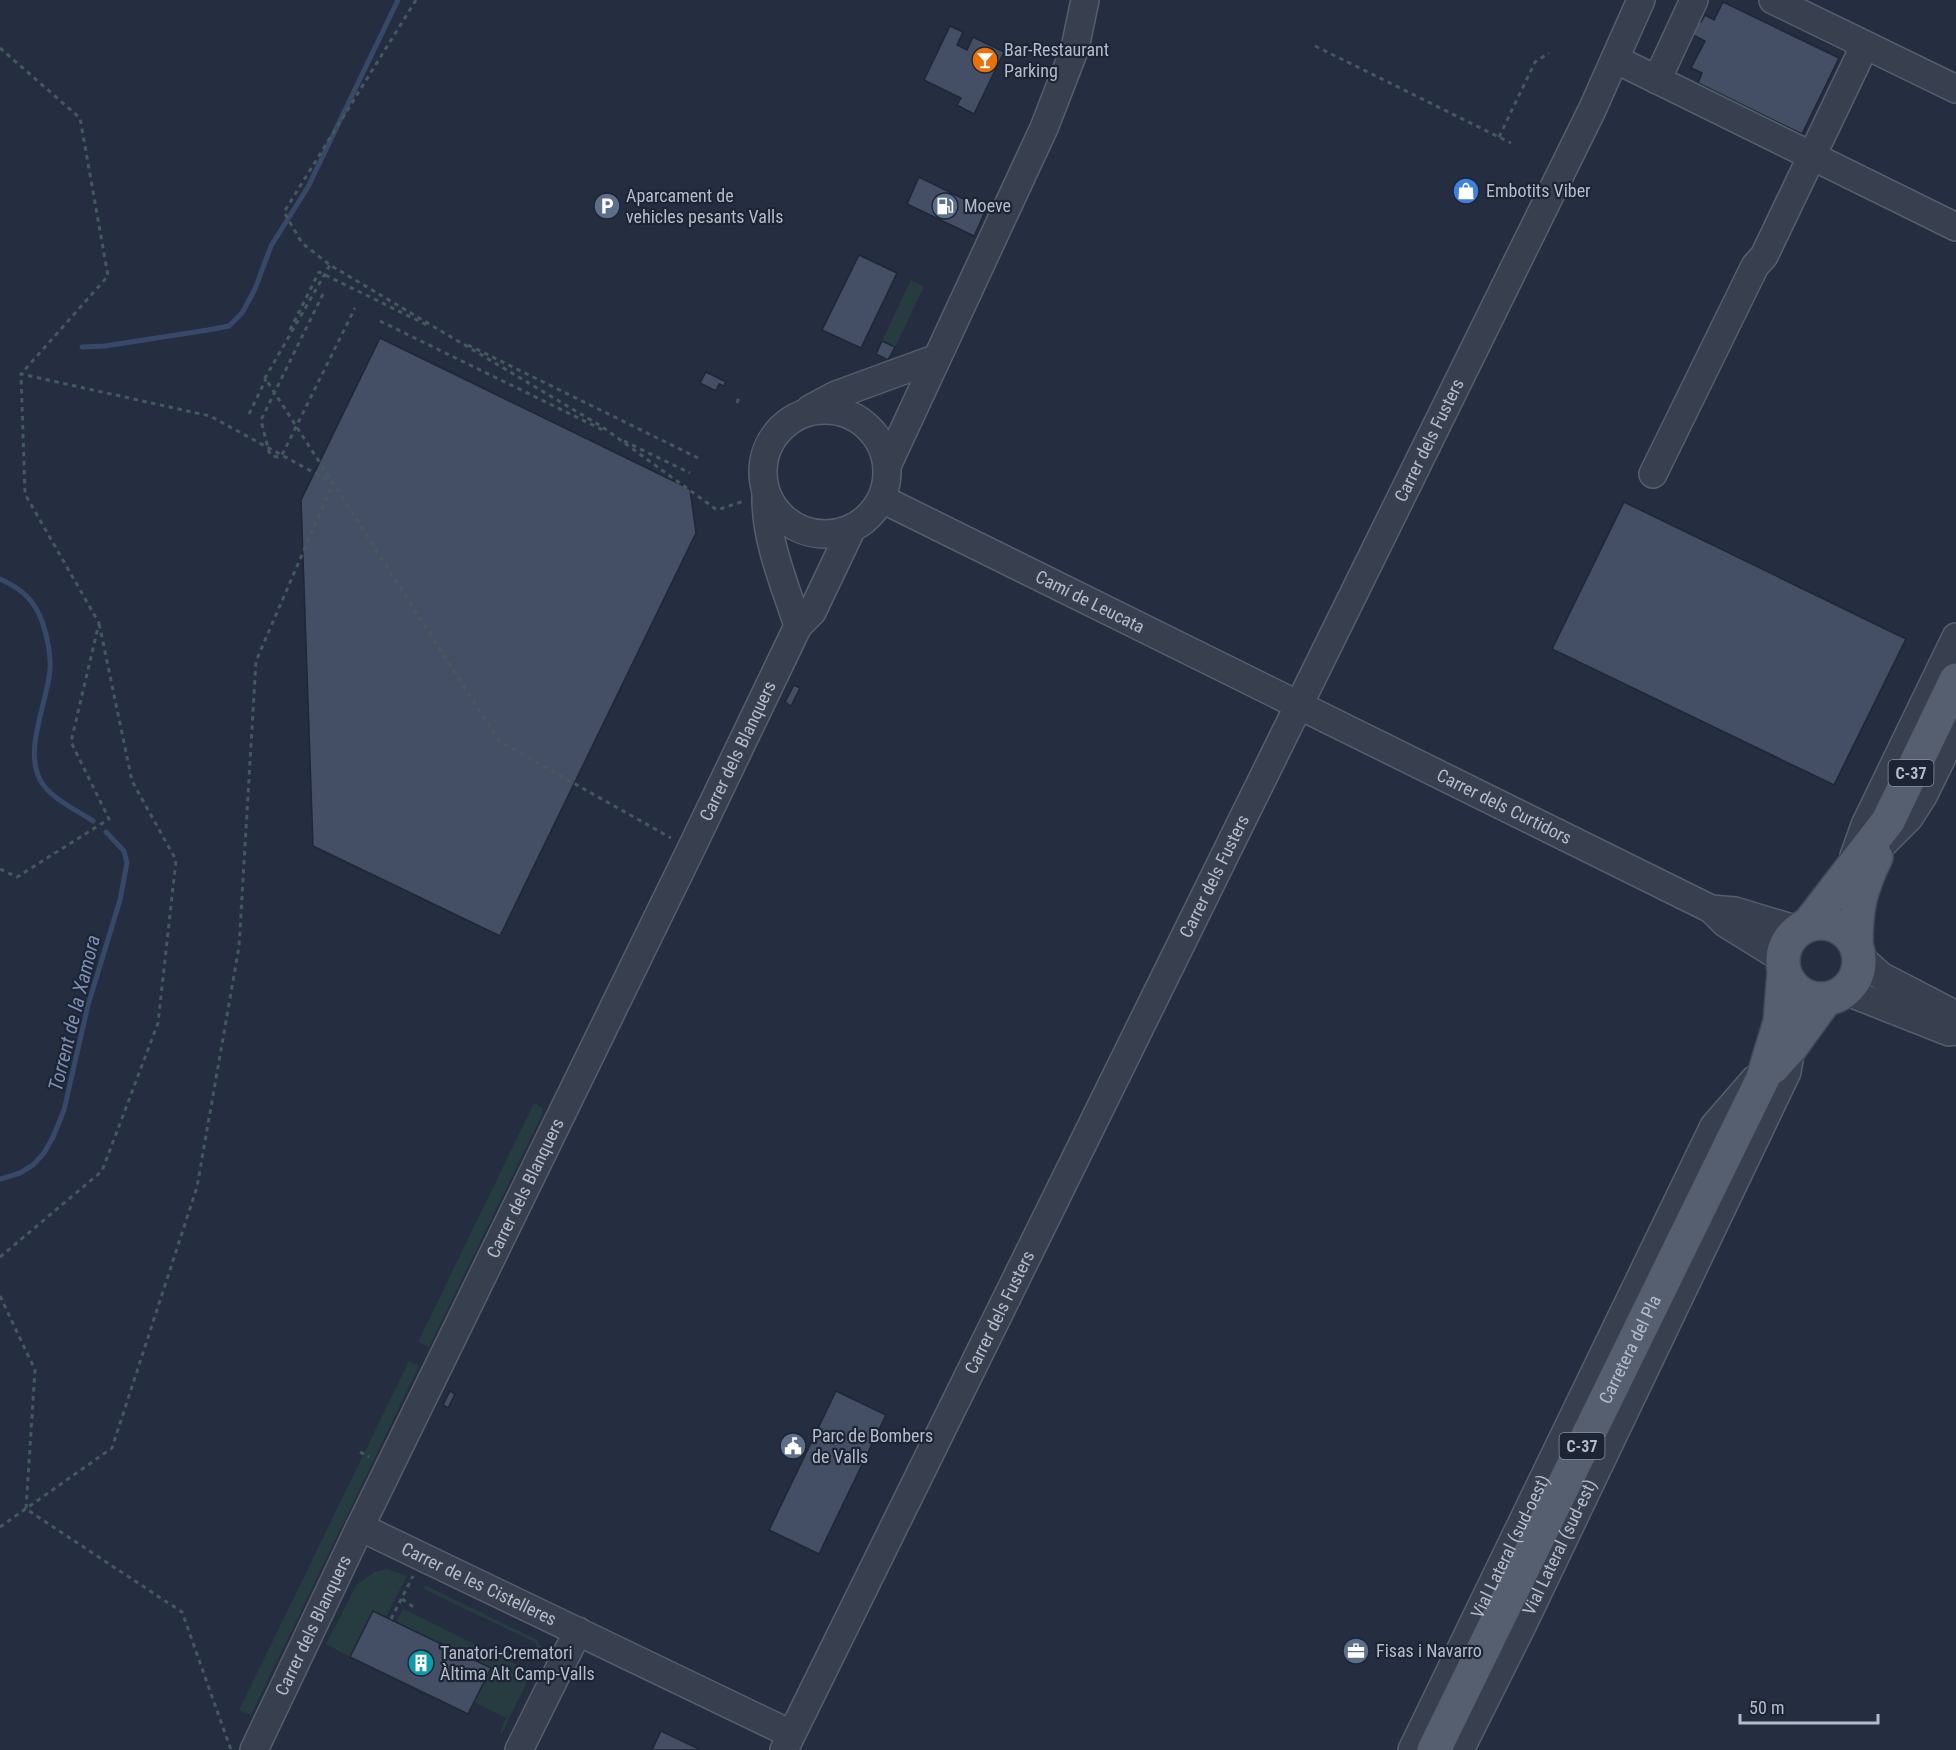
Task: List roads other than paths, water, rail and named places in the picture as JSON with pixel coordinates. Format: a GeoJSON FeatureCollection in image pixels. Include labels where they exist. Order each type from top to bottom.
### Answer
{"type":"FeatureCollection","features":[{"type":"Feature","properties":{"kind":"main road","name":"C-37"},"geometry":{"type":"LineString","coordinates":[[1774,1063],[1835,996],[1854,982],[1859,970],[1857,904],[1861,892],[1884,833],[1956,680]]}},
{"type":"Feature","properties":{"kind":"main road","name":"C-37"},"geometry":{"type":"LineString","coordinates":[[1774,1063],[1783,1004],[1785,948],[1790,938],[1803,928],[1849,871],[1884,833]]}},
{"type":"Feature","properties":{"kind":"main road"},"geometry":{"type":"LineString","coordinates":[[1803,928],[1820,923],[1832,924],[1848,934],[1858,950]]}},
{"type":"Feature","properties":{"kind":"main road"},"geometry":{"type":"LineString","coordinates":[[1783,966],[1788,982],[1803,995],[1814,999],[1835,996]]}},
{"type":"Feature","properties":{"kind":"main road","name":"Carretera del Pla"},"geometry":{"type":"LineString","coordinates":[[1434,1750],[1774,1063]]}},
{"type":"Feature","properties":{"kind":"street"},"geometry":{"type":"LineString","coordinates":[[766,493],[778,513],[796,527],[819,534],[830,534],[852,528],[870,516],[882,499],[887,482],[888,466],[1044,128],[1075,48],[1085,0]]}},
{"type":"Feature","properties":{"kind":"street","name":"Carrer dels Fusters"},"geometry":{"type":"LineString","coordinates":[[788,1742],[1592,110],[1641,0]]}},
{"type":"Feature","properties":{"kind":"street"},"geometry":{"type":"LineString","coordinates":[[1657,80],[1694,0]]}},
{"type":"Feature","properties":{"kind":"street"},"geometry":{"type":"LineString","coordinates":[[1773,0],[1956,89]]}},
{"type":"Feature","properties":{"kind":"street"},"geometry":{"type":"LineString","coordinates":[[1653,474],[1755,266],[1764,256],[1865,45]]}},
{"type":"Feature","properties":{"kind":"street"},"geometry":{"type":"LineString","coordinates":[[1615,59],[1956,227]]}},
{"type":"Feature","properties":{"kind":"street"},"geometry":{"type":"LineString","coordinates":[[798,626],[769,535],[763,471],[767,449],[779,429],[836,395],[936,358]]}},
{"type":"Feature","properties":{"kind":"street"},"geometry":{"type":"LineString","coordinates":[[798,416],[821,410],[833,410],[856,417],[870,428],[881,443],[888,466]]}},
{"type":"Feature","properties":{"kind":"street","name":"Camí de Leucata"},"geometry":{"type":"LineString","coordinates":[[882,499],[1298,705]]}},
{"type":"Feature","properties":{"kind":"street","name":"Carrer dels Blanquers"},"geometry":{"type":"LineString","coordinates":[[254,1750],[798,626],[812,612],[852,528]]}},
{"type":"Feature","properties":{"kind":"street"},"geometry":{"type":"LineString","coordinates":[[1849,871],[1865,825],[1956,637]]}},
{"type":"Feature","properties":{"kind":"street","name":"Carrer dels Curtidors"},"geometry":{"type":"LineString","coordinates":[[1298,705],[1711,909],[1725,923],[1783,966]]}},
{"type":"Feature","properties":{"kind":"street"},"geometry":{"type":"LineString","coordinates":[[1884,833],[1909,818],[1956,729]]}},
{"type":"Feature","properties":{"kind":"street","name":"Carrer dels Curtidors"},"geometry":{"type":"LineString","coordinates":[[1711,909],[1735,911],[1803,928]]}},
{"type":"Feature","properties":{"kind":"street"},"geometry":{"type":"LineString","coordinates":[[1858,950],[1881,976],[1956,1015]]}},
{"type":"Feature","properties":{"kind":"street"},"geometry":{"type":"LineString","coordinates":[[1835,996],[1949,1032],[1956,1031]]}},
{"type":"Feature","properties":{"kind":"street","name":"Vial Lateral (sud-oest)"},"geometry":{"type":"LineString","coordinates":[[1412,1750],[1713,1126],[1774,1063]]}},
{"type":"Feature","properties":{"kind":"street","name":"Vial Lateral (sud-est)"},"geometry":{"type":"LineString","coordinates":[[1460,1750],[1523,1624],[1787,1072],[1774,1063]]}},
{"type":"Feature","properties":{"kind":"street","name":"Carrer de les Cistelleres"},"geometry":{"type":"LineString","coordinates":[[360,1527],[578,1631],[788,1742]]}},
{"type":"Feature","properties":{"kind":"street"},"geometry":{"type":"LineString","coordinates":[[519,1750],[578,1631]]}},
{"type":"Feature","properties":{"kind":"waterway"},"geometry":{"type":"LineString","coordinates":[[82,347],[105,346],[229,326],[242,313],[255,289],[271,246],[308,187],[398,0]]}},
{"type":"Feature","properties":{"kind":"waterway","name":"Torrent de la Xamora"},"geometry":{"type":"LineString","coordinates":[[0,579],[21,591],[32,602],[43,624],[48,646],[50,663],[48,683],[35,744],[37,773],[44,786],[55,796],[93,821]]}},
{"type":"Feature","properties":{"kind":"waterway","name":"Torrent de la Xamora"},"geometry":{"type":"LineString","coordinates":[[0,1179],[20,1173],[33,1165],[44,1153],[64,1110],[88,1005],[120,900],[127,863],[124,851],[106,832]]}},
{"type":"Feature","properties":{"kind":"place","name":"Bar-Restaurant Parking"},"geometry":{"type":"Point","coordinates":[985,60]}},
{"type":"Feature","properties":{"kind":"place","name":"Embotits Viber"},"geometry":{"type":"Point","coordinates":[1466,191]}},
{"type":"Feature","properties":{"kind":"place","name":"Aparcament de vehicles pesants Valls"},"geometry":{"type":"Point","coordinates":[607,206]}},
{"type":"Feature","properties":{"kind":"place","name":"Moeve"},"geometry":{"type":"Point","coordinates":[945,206]}},
{"type":"Feature","properties":{"kind":"place","name":"Parc de Bombers de Valls"},"geometry":{"type":"Point","coordinates":[793,1446]}},
{"type":"Feature","properties":{"kind":"place","name":"Fisas i Navarro"},"geometry":{"type":"Point","coordinates":[1356,1651]}},
{"type":"Feature","properties":{"kind":"place","name":"Tanatori-Crematori Àltima Alt Camp-Valls"},"geometry":{"type":"Point","coordinates":[421,1663]}}]}
